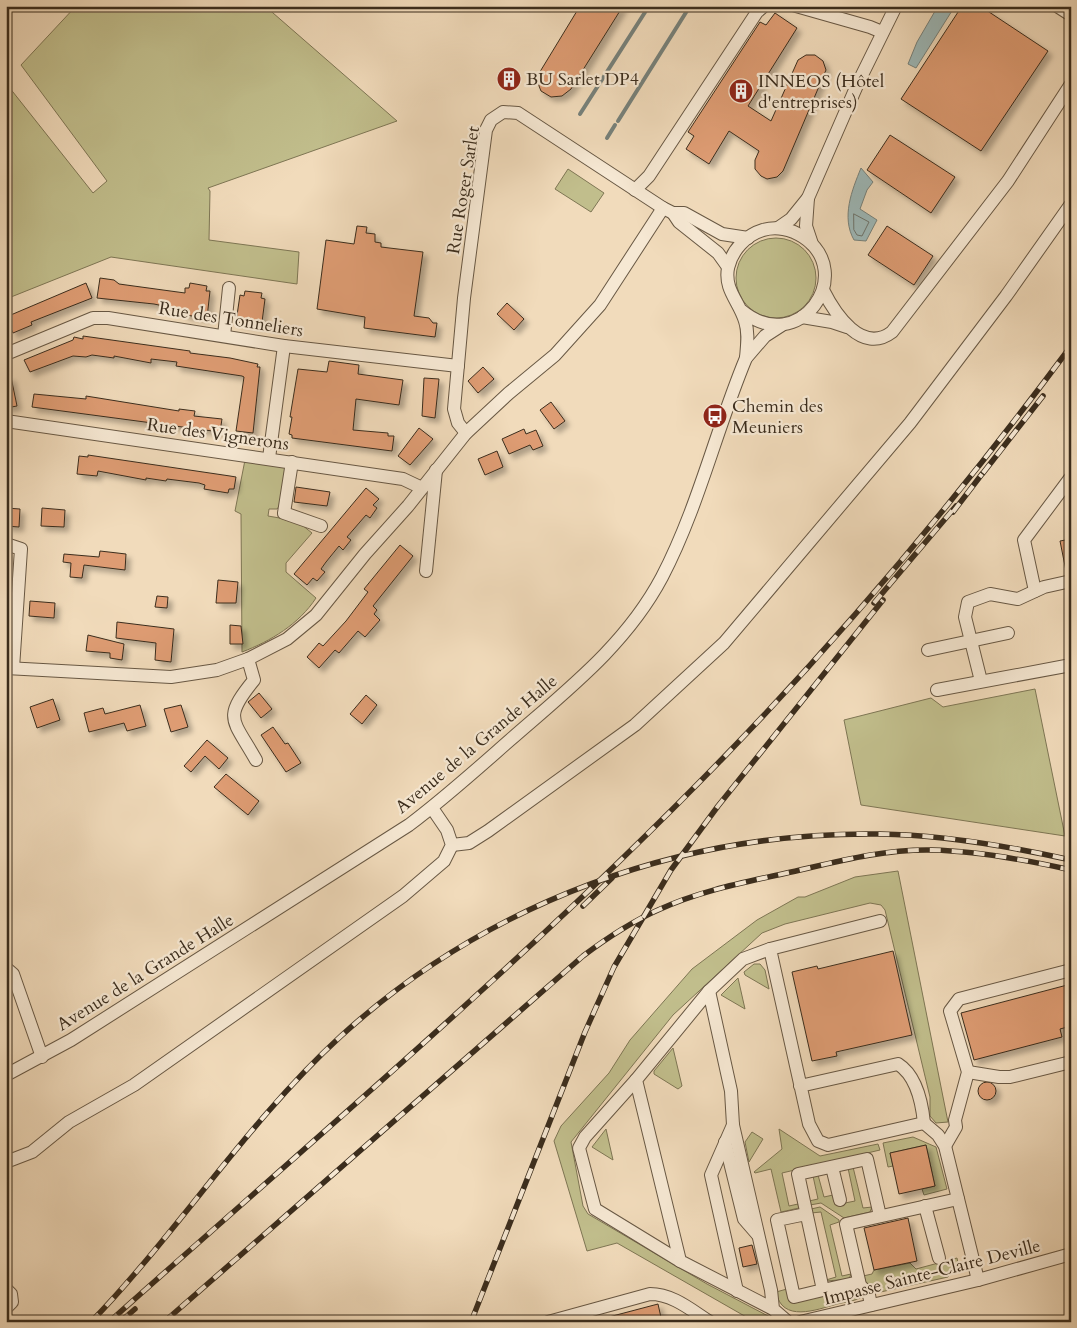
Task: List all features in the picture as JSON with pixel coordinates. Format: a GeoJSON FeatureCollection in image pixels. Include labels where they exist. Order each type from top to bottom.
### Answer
{"type":"FeatureCollection","features":[{"type":"Feature","properties":{"kind":"street"},"geometry":{"type":"LineString","coordinates":[[635,190],[649,176],[757,12],[764,6]]}},
{"type":"Feature","properties":{"kind":"street"},"geometry":{"type":"LineString","coordinates":[[796,6],[870,26],[882,32]]}},
{"type":"Feature","properties":{"kind":"street"},"geometry":{"type":"LineString","coordinates":[[778,228],[791,219],[808,198],[882,32],[896,6]]}},
{"type":"Feature","properties":{"kind":"street"},"geometry":{"type":"LineString","coordinates":[[1057,6],[1071,15]]}},
{"type":"Feature","properties":{"kind":"street"},"geometry":{"type":"LineString","coordinates":[[823,290],[835,313],[860,335],[877,339],[884,338],[892,332],[1008,181],[1071,84]]}},
{"type":"Feature","properties":{"kind":"street","name":"Rue Roger Sarlet"},"geometry":{"type":"LineString","coordinates":[[466,433],[458,423],[454,408],[464,298],[486,130],[491,120],[503,112],[518,113],[668,210]]}},
{"type":"Feature","properties":{"kind":"street"},"geometry":{"type":"LineString","coordinates":[[808,198],[806,226],[812,244],[823,266],[823,290],[816,304],[802,318],[782,325],[761,323],[740,310],[729,290],[728,267],[739,246],[762,230],[778,228],[797,233],[812,244]]}},
{"type":"Feature","properties":{"kind":"street"},"geometry":{"type":"LineString","coordinates":[[452,846],[468,843],[488,831],[635,725],[724,643],[910,423],[1006,296],[1071,204]]}},
{"type":"Feature","properties":{"kind":"street"},"geometry":{"type":"LineString","coordinates":[[668,210],[684,213],[722,234],[748,238]]}},
{"type":"Feature","properties":{"kind":"street"},"geometry":{"type":"LineString","coordinates":[[668,210],[679,222],[718,252],[728,267]]}},
{"type":"Feature","properties":{"kind":"street"},"geometry":{"type":"LineString","coordinates":[[13,668],[96,671],[150,677],[171,677],[217,670],[248,659],[287,639],[316,615],[466,433],[509,393],[555,355],[600,305],[668,210]]}},
{"type":"Feature","properties":{"kind":"street"},"geometry":{"type":"LineString","coordinates":[[224,336],[229,288]]}},
{"type":"Feature","properties":{"kind":"street","name":"Avenue de la Grande Halle"},"geometry":{"type":"LineString","coordinates":[[6,1075],[42,1057],[364,855],[432,808],[590,671],[637,616],[661,579],[676,545],[746,358],[747,334],[740,310]]}},
{"type":"Feature","properties":{"kind":"street","name":"Rue des Tonneliers"},"geometry":{"type":"LineString","coordinates":[[6,354],[93,318],[108,318],[284,346],[458,366]]}},
{"type":"Feature","properties":{"kind":"street"},"geometry":{"type":"LineString","coordinates":[[802,318],[832,322],[849,327]]}},
{"type":"Feature","properties":{"kind":"street","name":"Avenue de la Grande Halle"},"geometry":{"type":"LineString","coordinates":[[746,358],[765,336],[782,325]]}},
{"type":"Feature","properties":{"kind":"street"},"geometry":{"type":"LineString","coordinates":[[269,458],[284,346]]}},
{"type":"Feature","properties":{"kind":"street","name":"Rue des Vignerons"},"geometry":{"type":"LineString","coordinates":[[6,421],[404,479],[422,488]]}},
{"type":"Feature","properties":{"kind":"street"},"geometry":{"type":"LineString","coordinates":[[292,462],[284,513],[321,526]]}},
{"type":"Feature","properties":{"kind":"street"},"geometry":{"type":"LineString","coordinates":[[426,571],[436,470]]}},
{"type":"Feature","properties":{"kind":"street"},"geometry":{"type":"LineString","coordinates":[[1035,591],[1024,540],[1071,477]]}},
{"type":"Feature","properties":{"kind":"street"},"geometry":{"type":"LineString","coordinates":[[6,544],[21,549],[13,668]]}},
{"type":"Feature","properties":{"kind":"street"},"geometry":{"type":"LineString","coordinates":[[13,668],[27,552]]}},
{"type":"Feature","properties":{"kind":"street"},"geometry":{"type":"LineString","coordinates":[[981,681],[965,617],[968,602],[990,594],[1018,599],[1035,591],[1071,581]]}},
{"type":"Feature","properties":{"kind":"street"},"geometry":{"type":"LineString","coordinates":[[928,650],[956,642],[971,642],[1008,634]]}},
{"type":"Feature","properties":{"kind":"street"},"geometry":{"type":"LineString","coordinates":[[248,659],[254,680],[237,701],[233,716],[256,760]]}},
{"type":"Feature","properties":{"kind":"street"},"geometry":{"type":"LineString","coordinates":[[937,690],[1071,665]]}},
{"type":"Feature","properties":{"kind":"street"},"geometry":{"type":"LineString","coordinates":[[6,1162],[32,1152],[69,1122],[134,1085],[403,896],[444,861],[452,846],[447,830],[432,808]]}},
{"type":"Feature","properties":{"kind":"street"},"geometry":{"type":"LineString","coordinates":[[788,1322],[773,1309],[680,1261],[601,1214],[593,1204],[580,1143],[636,1080],[709,991],[743,959],[770,949],[880,921]]}},
{"type":"Feature","properties":{"kind":"street"},"geometry":{"type":"LineString","coordinates":[[770,949],[808,1124],[818,1141],[823,1145],[924,1123]]}},
{"type":"Feature","properties":{"kind":"street"},"geometry":{"type":"LineString","coordinates":[[6,968],[13,974],[42,1057]]}},
{"type":"Feature","properties":{"kind":"street"},"geometry":{"type":"LineString","coordinates":[[945,1146],[956,1127],[955,1120],[968,1072],[950,1011],[958,998],[1071,970]]}},
{"type":"Feature","properties":{"kind":"street"},"geometry":{"type":"LineString","coordinates":[[709,991],[731,1091],[732,1126],[759,1236],[773,1309]]}},
{"type":"Feature","properties":{"kind":"street"},"geometry":{"type":"LineString","coordinates":[[968,1072],[1010,1077],[1071,1062]]}},
{"type":"Feature","properties":{"kind":"street"},"geometry":{"type":"LineString","coordinates":[[800,1086],[898,1064],[903,1067],[922,1098],[924,1123],[938,1135],[945,1146],[978,1280]]}},
{"type":"Feature","properties":{"kind":"street"},"geometry":{"type":"LineString","coordinates":[[636,1080],[680,1261]]}},
{"type":"Feature","properties":{"kind":"street"},"geometry":{"type":"LineString","coordinates":[[732,1126],[711,1175],[737,1291]]}},
{"type":"Feature","properties":{"kind":"street"},"geometry":{"type":"LineString","coordinates":[[725,1142],[744,1219],[759,1236]]}},
{"type":"Feature","properties":{"kind":"street"},"geometry":{"type":"LineString","coordinates":[[824,1290],[798,1174],[867,1159],[880,1216]]}},
{"type":"Feature","properties":{"kind":"street"},"geometry":{"type":"LineString","coordinates":[[832,1166],[840,1200]]}},
{"type":"Feature","properties":{"kind":"street"},"geometry":{"type":"LineString","coordinates":[[872,1305],[869,1295],[859,1282],[846,1224],[958,1199]]}},
{"type":"Feature","properties":{"kind":"street"},"geometry":{"type":"LineString","coordinates":[[925,1206],[939,1258]]}},
{"type":"Feature","properties":{"kind":"street"},"geometry":{"type":"LineString","coordinates":[[806,1214],[777,1220],[794,1297],[859,1282]]}},
{"type":"Feature","properties":{"kind":"street","name":"Impasse Sainte-Claire Deville"},"geometry":{"type":"LineString","coordinates":[[800,1322],[978,1280],[1071,1254]]}},
{"type":"Feature","properties":{"kind":"street"},"geometry":{"type":"LineString","coordinates":[[6,1290],[11,1294],[12,1302],[6,1308]]}},
{"type":"Feature","properties":{"kind":"street"},"geometry":{"type":"LineString","coordinates":[[548,1322],[650,1294],[662,1294],[671,1297],[710,1322]]}},
{"type":"Feature","properties":{"kind":"shaded area"},"geometry":{"type":"Polygon","coordinates":[[[76,6],[265,6],[397,121],[208,188],[210,191],[209,240],[299,252],[297,284],[111,257],[6,299],[6,90],[9,87],[93,193],[107,181],[21,65],[76,6]]]}},
{"type":"Feature","properties":{"kind":"shaded area"},"geometry":{"type":"Polygon","coordinates":[[[568,169],[604,193],[591,212],[555,189],[568,169]]]}},
{"type":"Feature","properties":{"kind":"shaded area"},"geometry":{"type":"Polygon","coordinates":[[[776,238],[791,241],[804,250],[813,263],[816,278],[813,293],[804,306],[791,315],[776,318],[761,315],[748,306],[739,293],[736,278],[739,263],[748,250],[761,241],[776,238]]]}},
{"type":"Feature","properties":{"kind":"shaded area"},"geometry":{"type":"Polygon","coordinates":[[[245,460],[286,464],[281,504],[277,509],[269,509],[268,516],[297,521],[312,533],[286,563],[286,572],[316,598],[301,616],[284,631],[242,652],[241,514],[235,511],[245,460]]]}},
{"type":"Feature","properties":{"kind":"shaded area"},"geometry":{"type":"Polygon","coordinates":[[[1035,689],[1065,836],[861,805],[844,720],[931,698],[943,707],[1035,689]]]}},
{"type":"Feature","properties":{"kind":"shaded area"},"geometry":{"type":"Polygon","coordinates":[[[898,871],[948,1122],[936,1123],[930,1116],[930,1097],[885,910],[881,905],[870,903],[785,924],[762,933],[673,1015],[571,1142],[583,1206],[588,1214],[707,1284],[770,1317],[771,1321],[755,1322],[617,1243],[587,1251],[554,1141],[561,1126],[609,1073],[630,1040],[692,969],[757,920],[798,897],[805,897],[855,877],[898,871]]]}},
{"type":"Feature","properties":{"kind":"shaded area"},"geometry":{"type":"Polygon","coordinates":[[[754,964],[760,964],[765,970],[769,989],[745,975],[744,972],[754,964]]]}},
{"type":"Feature","properties":{"kind":"shaded area"},"geometry":{"type":"Polygon","coordinates":[[[738,978],[745,1009],[721,995],[738,978]]]}},
{"type":"Feature","properties":{"kind":"shaded area"},"geometry":{"type":"Polygon","coordinates":[[[673,1048],[682,1086],[678,1089],[654,1074],[654,1071],[673,1048]]]}},
{"type":"Feature","properties":{"kind":"shaded area"},"geometry":{"type":"Polygon","coordinates":[[[606,1129],[613,1160],[592,1147],[606,1129]]]}},
{"type":"Feature","properties":{"kind":"shaded area"},"geometry":{"type":"Polygon","coordinates":[[[779,1129],[820,1156],[878,1144],[880,1150],[782,1173],[789,1206],[798,1204],[799,1208],[781,1212],[771,1169],[754,1172],[782,1149],[779,1129]]]}},
{"type":"Feature","properties":{"kind":"shaded area"},"geometry":{"type":"Polygon","coordinates":[[[752,1132],[763,1139],[749,1162],[745,1142],[752,1132]]]}},
{"type":"Feature","properties":{"kind":"shaded area"},"geometry":{"type":"Polygon","coordinates":[[[913,1137],[936,1147],[947,1189],[924,1195],[922,1189],[935,1186],[926,1145],[890,1153],[893,1166],[888,1167],[883,1143],[913,1137]]]}},
{"type":"Feature","properties":{"kind":"shaded area"},"geometry":{"type":"Polygon","coordinates":[[[853,1167],[863,1208],[872,1207],[870,1212],[844,1218],[821,1203],[810,1205],[809,1201],[818,1199],[813,1176],[818,1175],[824,1197],[833,1195],[835,1205],[855,1201],[848,1168],[853,1167]]]}},
{"type":"Feature","properties":{"kind":"shaded area"},"geometry":{"type":"Polygon","coordinates":[[[820,1207],[839,1220],[839,1222],[830,1225],[842,1276],[851,1274],[849,1279],[826,1280],[836,1277],[821,1212],[811,1213],[811,1209],[820,1207]]]}},
{"type":"Feature","properties":{"kind":"shaded area"},"geometry":{"type":"Polygon","coordinates":[[[957,1258],[958,1263],[948,1277],[876,1293],[865,1283],[863,1276],[872,1274],[874,1270],[910,1263],[916,1269],[957,1258]]]}},
{"type":"Feature","properties":{"kind":"shaded area"},"geometry":{"type":"Polygon","coordinates":[[[787,1289],[788,1292],[853,1289],[863,1296],[851,1301],[801,1312],[785,1308],[779,1302],[776,1292],[787,1289]]]}},
{"type":"Feature","properties":{"kind":"water"},"geometry":{"type":"Polygon","coordinates":[[[938,6],[955,6],[916,68],[908,64],[917,42],[938,6]]]}},
{"type":"Feature","properties":{"kind":"water"},"geometry":{"type":"Polygon","coordinates":[[[861,168],[873,182],[867,190],[860,209],[877,220],[866,241],[854,240],[848,222],[851,194],[861,168]]]}},
{"type":"Feature","properties":{"kind":"building"},"geometry":{"type":"Polygon","coordinates":[[[580,6],[623,6],[571,89],[562,96],[551,97],[541,91],[538,75],[580,6]]]}},
{"type":"Feature","properties":{"kind":"building"},"geometry":{"type":"Polygon","coordinates":[[[962,6],[980,6],[1048,51],[981,151],[901,99],[962,6]]]}},
{"type":"Feature","properties":{"kind":"building"},"geometry":{"type":"Polygon","coordinates":[[[775,13],[797,28],[748,106],[771,121],[798,60],[806,55],[815,55],[823,61],[826,70],[783,171],[777,177],[767,179],[761,176],[755,169],[755,160],[759,151],[729,131],[709,164],[686,149],[694,136],[688,132],[760,22],[766,25],[775,13]]]}},
{"type":"Feature","properties":{"kind":"building"},"geometry":{"type":"Polygon","coordinates":[[[890,135],[955,177],[931,213],[867,170],[890,135]]]}},
{"type":"Feature","properties":{"kind":"building"},"geometry":{"type":"Polygon","coordinates":[[[357,226],[367,227],[366,233],[375,234],[375,242],[381,243],[381,247],[423,252],[414,316],[429,318],[433,323],[437,323],[435,337],[364,328],[365,317],[317,309],[326,240],[354,244],[357,226]]]}},
{"type":"Feature","properties":{"kind":"building"},"geometry":{"type":"Polygon","coordinates":[[[887,226],[933,256],[914,285],[868,255],[887,226]]]}},
{"type":"Feature","properties":{"kind":"building"},"geometry":{"type":"Polygon","coordinates":[[[100,278],[114,280],[119,284],[185,293],[185,288],[189,288],[190,283],[207,286],[206,291],[210,291],[207,318],[185,315],[182,310],[154,304],[97,298],[100,278]]]}},
{"type":"Feature","properties":{"kind":"building"},"geometry":{"type":"Polygon","coordinates":[[[86,283],[92,298],[31,322],[32,325],[13,333],[6,317],[86,283]]]}},
{"type":"Feature","properties":{"kind":"building"},"geometry":{"type":"Polygon","coordinates":[[[245,291],[262,293],[261,298],[265,299],[262,322],[259,322],[258,325],[236,322],[240,295],[244,296],[245,291]]]}},
{"type":"Feature","properties":{"kind":"building"},"geometry":{"type":"Polygon","coordinates":[[[507,303],[524,319],[514,330],[497,314],[507,303]]]}},
{"type":"Feature","properties":{"kind":"building"},"geometry":{"type":"Polygon","coordinates":[[[83,336],[190,351],[190,353],[258,364],[257,367],[260,367],[253,433],[236,431],[244,377],[242,376],[176,366],[177,362],[151,359],[151,363],[114,356],[114,358],[92,355],[86,357],[73,356],[30,372],[24,360],[73,340],[74,337],[83,339],[83,336]]]}},
{"type":"Feature","properties":{"kind":"building"},"geometry":{"type":"Polygon","coordinates":[[[329,361],[359,365],[358,374],[403,380],[399,405],[356,399],[353,430],[388,433],[388,436],[394,436],[392,451],[292,438],[292,435],[289,434],[298,369],[327,372],[329,361]]]}},
{"type":"Feature","properties":{"kind":"building"},"geometry":{"type":"Polygon","coordinates":[[[483,367],[494,379],[478,393],[468,381],[483,367]]]}},
{"type":"Feature","properties":{"kind":"building"},"geometry":{"type":"Polygon","coordinates":[[[6,377],[11,377],[17,406],[6,408],[6,377]]]}},
{"type":"Feature","properties":{"kind":"building"},"geometry":{"type":"Polygon","coordinates":[[[424,378],[439,379],[435,418],[422,416],[424,378]]]}},
{"type":"Feature","properties":{"kind":"building"},"geometry":{"type":"Polygon","coordinates":[[[34,394],[86,399],[86,396],[179,411],[179,409],[195,411],[194,416],[222,419],[220,432],[32,407],[34,394]]]}},
{"type":"Feature","properties":{"kind":"building"},"geometry":{"type":"Polygon","coordinates":[[[551,402],[565,421],[554,429],[540,410],[551,402]]]}},
{"type":"Feature","properties":{"kind":"building"},"geometry":{"type":"Polygon","coordinates":[[[419,428],[433,439],[410,465],[398,456],[419,428]]]}},
{"type":"Feature","properties":{"kind":"building"},"geometry":{"type":"Polygon","coordinates":[[[524,429],[526,434],[536,430],[543,446],[533,450],[530,445],[509,454],[502,439],[524,429]]]}},
{"type":"Feature","properties":{"kind":"building"},"geometry":{"type":"Polygon","coordinates":[[[497,451],[503,467],[485,475],[478,459],[497,451]]]}},
{"type":"Feature","properties":{"kind":"building"},"geometry":{"type":"Polygon","coordinates":[[[88,455],[236,477],[234,489],[229,489],[228,493],[204,489],[205,485],[199,483],[167,479],[166,481],[146,478],[146,480],[98,471],[97,476],[77,474],[79,456],[88,457],[88,455]]]}},
{"type":"Feature","properties":{"kind":"building"},"geometry":{"type":"Polygon","coordinates":[[[296,487],[330,492],[327,506],[294,502],[296,487]]]}},
{"type":"Feature","properties":{"kind":"building"},"geometry":{"type":"Polygon","coordinates":[[[366,488],[379,499],[373,505],[377,508],[370,518],[366,515],[347,537],[351,540],[343,550],[339,546],[321,569],[325,572],[317,581],[313,578],[307,585],[294,574],[366,488]]]}},
{"type":"Feature","properties":{"kind":"building"},"geometry":{"type":"Polygon","coordinates":[[[6,508],[20,509],[19,527],[6,526],[6,508]]]}},
{"type":"Feature","properties":{"kind":"building"},"geometry":{"type":"Polygon","coordinates":[[[42,508],[65,510],[64,527],[41,526],[42,508]]]}},
{"type":"Feature","properties":{"kind":"building"},"geometry":{"type":"Polygon","coordinates":[[[1071,539],[1071,571],[1066,571],[1060,541],[1071,539]]]}},
{"type":"Feature","properties":{"kind":"building"},"geometry":{"type":"Polygon","coordinates":[[[400,545],[413,556],[373,606],[377,610],[374,614],[380,620],[365,637],[358,631],[339,653],[335,650],[319,668],[307,657],[319,643],[323,646],[346,621],[368,592],[364,589],[400,545]]]}},
{"type":"Feature","properties":{"kind":"building"},"geometry":{"type":"Polygon","coordinates":[[[100,551],[126,554],[125,570],[84,565],[82,578],[70,577],[71,563],[63,562],[64,554],[99,557],[100,551]]]}},
{"type":"Feature","properties":{"kind":"building"},"geometry":{"type":"Polygon","coordinates":[[[218,580],[238,582],[236,603],[216,603],[218,580]]]}},
{"type":"Feature","properties":{"kind":"building"},"geometry":{"type":"Polygon","coordinates":[[[157,596],[168,597],[167,608],[155,607],[157,596]]]}},
{"type":"Feature","properties":{"kind":"building"},"geometry":{"type":"Polygon","coordinates":[[[30,601],[55,603],[54,618],[29,616],[30,601]]]}},
{"type":"Feature","properties":{"kind":"building"},"geometry":{"type":"Polygon","coordinates":[[[117,622],[174,629],[171,662],[155,660],[156,643],[116,638],[117,622]]]}},
{"type":"Feature","properties":{"kind":"building"},"geometry":{"type":"Polygon","coordinates":[[[230,625],[241,626],[243,644],[230,644],[230,625]]]}},
{"type":"Feature","properties":{"kind":"building"},"geometry":{"type":"Polygon","coordinates":[[[88,635],[124,644],[122,660],[110,658],[110,653],[86,651],[88,635]]]}},
{"type":"Feature","properties":{"kind":"building"},"geometry":{"type":"Polygon","coordinates":[[[259,693],[272,709],[261,718],[248,702],[259,693]]]}},
{"type":"Feature","properties":{"kind":"building"},"geometry":{"type":"Polygon","coordinates":[[[366,695],[377,705],[362,724],[350,714],[366,695]]]}},
{"type":"Feature","properties":{"kind":"building"},"geometry":{"type":"Polygon","coordinates":[[[53,699],[60,720],[37,728],[30,707],[53,699]]]}},
{"type":"Feature","properties":{"kind":"building"},"geometry":{"type":"Polygon","coordinates":[[[140,705],[146,726],[127,731],[124,723],[89,732],[84,713],[103,708],[105,714],[140,705]]]}},
{"type":"Feature","properties":{"kind":"building"},"geometry":{"type":"Polygon","coordinates":[[[181,705],[188,727],[171,732],[164,709],[181,705]]]}},
{"type":"Feature","properties":{"kind":"building"},"geometry":{"type":"Polygon","coordinates":[[[273,727],[285,744],[288,743],[301,763],[286,772],[261,735],[273,727]]]}},
{"type":"Feature","properties":{"kind":"building"},"geometry":{"type":"Polygon","coordinates":[[[207,740],[228,758],[219,769],[205,756],[191,772],[184,766],[207,740]]]}},
{"type":"Feature","properties":{"kind":"building"},"geometry":{"type":"Polygon","coordinates":[[[226,774],[259,801],[248,815],[214,787],[226,774]]]}},
{"type":"Feature","properties":{"kind":"building"},"geometry":{"type":"Polygon","coordinates":[[[893,951],[912,1035],[836,1052],[837,1056],[812,1061],[792,972],[817,966],[818,969],[893,951]]]}},
{"type":"Feature","properties":{"kind":"building"},"geometry":{"type":"Polygon","coordinates":[[[1071,984],[1071,1026],[1060,1029],[1062,1037],[974,1060],[961,1013],[1071,984]]]}},
{"type":"Feature","properties":{"kind":"building"},"geometry":{"type":"Polygon","coordinates":[[[987,1082],[993,1085],[996,1091],[993,1097],[987,1100],[981,1097],[978,1091],[981,1085],[987,1082]]]}},
{"type":"Feature","properties":{"kind":"building"},"geometry":{"type":"Polygon","coordinates":[[[926,1145],[935,1186],[899,1194],[890,1153],[926,1145]]]}},
{"type":"Feature","properties":{"kind":"building"},"geometry":{"type":"Polygon","coordinates":[[[908,1218],[917,1261],[874,1270],[864,1228],[908,1218]]]}},
{"type":"Feature","properties":{"kind":"building"},"geometry":{"type":"Polygon","coordinates":[[[752,1245],[757,1264],[743,1267],[739,1248],[752,1245]]]}},
{"type":"Feature","properties":{"kind":"building"},"geometry":{"type":"Polygon","coordinates":[[[658,1304],[662,1322],[606,1322],[605,1318],[658,1304]]]}},
{"type":"Feature","properties":{"kind":"waterway"},"geometry":{"type":"LineString","coordinates":[[580,114],[649,6]]}},
{"type":"Feature","properties":{"kind":"waterway"},"geometry":{"type":"LineString","coordinates":[[618,121],[690,6]]}},
{"type":"Feature","properties":{"kind":"waterway"},"geometry":{"type":"LineString","coordinates":[[607,138],[615,125]]}},
{"type":"Feature","properties":{"kind":"railway"},"geometry":{"type":"LineString","coordinates":[[109,1322],[499,975],[575,904],[724,757],[861,608],[989,453],[1071,346]]}},
{"type":"Feature","properties":{"kind":"railway"},"geometry":{"type":"LineString","coordinates":[[983,473],[1043,396]]}},
{"type":"Feature","properties":{"kind":"railway"},"geometry":{"type":"LineString","coordinates":[[953,512],[982,474]]}},
{"type":"Feature","properties":{"kind":"railway"},"geometry":{"type":"LineString","coordinates":[[874,603],[956,506]]}},
{"type":"Feature","properties":{"kind":"railway"},"geometry":{"type":"LineString","coordinates":[[471,1322],[585,1032],[614,967],[671,870],[718,806],[883,600]]}},
{"type":"Feature","properties":{"kind":"railway"},"geometry":{"type":"LineString","coordinates":[[91,1322],[154,1251],[275,1104],[341,1036],[398,989],[459,947],[524,912],[591,884],[661,861],[733,845],[806,836],[880,834],[952,839],[1024,850],[1071,860]]}},
{"type":"Feature","properties":{"kind":"railway"},"geometry":{"type":"LineString","coordinates":[[164,1322],[583,956],[619,931],[648,915],[692,896],[728,886],[849,859],[898,851],[967,852],[1071,870]]}},
{"type":"Feature","properties":{"kind":"railway"},"geometry":{"type":"LineString","coordinates":[[583,906],[612,878]]}},
{"type":"Feature","properties":{"kind":"railway"},"geometry":{"type":"LineString","coordinates":[[120,1322],[135,1309]]}},
{"type":"Feature","properties":{"kind":"place","name":"BU Sarlet DP4"},"geometry":{"type":"Point","coordinates":[509,79]}},
{"type":"Feature","properties":{"kind":"place","name":"INNEOS (Hôtel d'entreprises)"},"geometry":{"type":"Point","coordinates":[741,91]}},
{"type":"Feature","properties":{"kind":"place","name":"Chemin des Meuniers"},"geometry":{"type":"Point","coordinates":[715,416]}}]}
